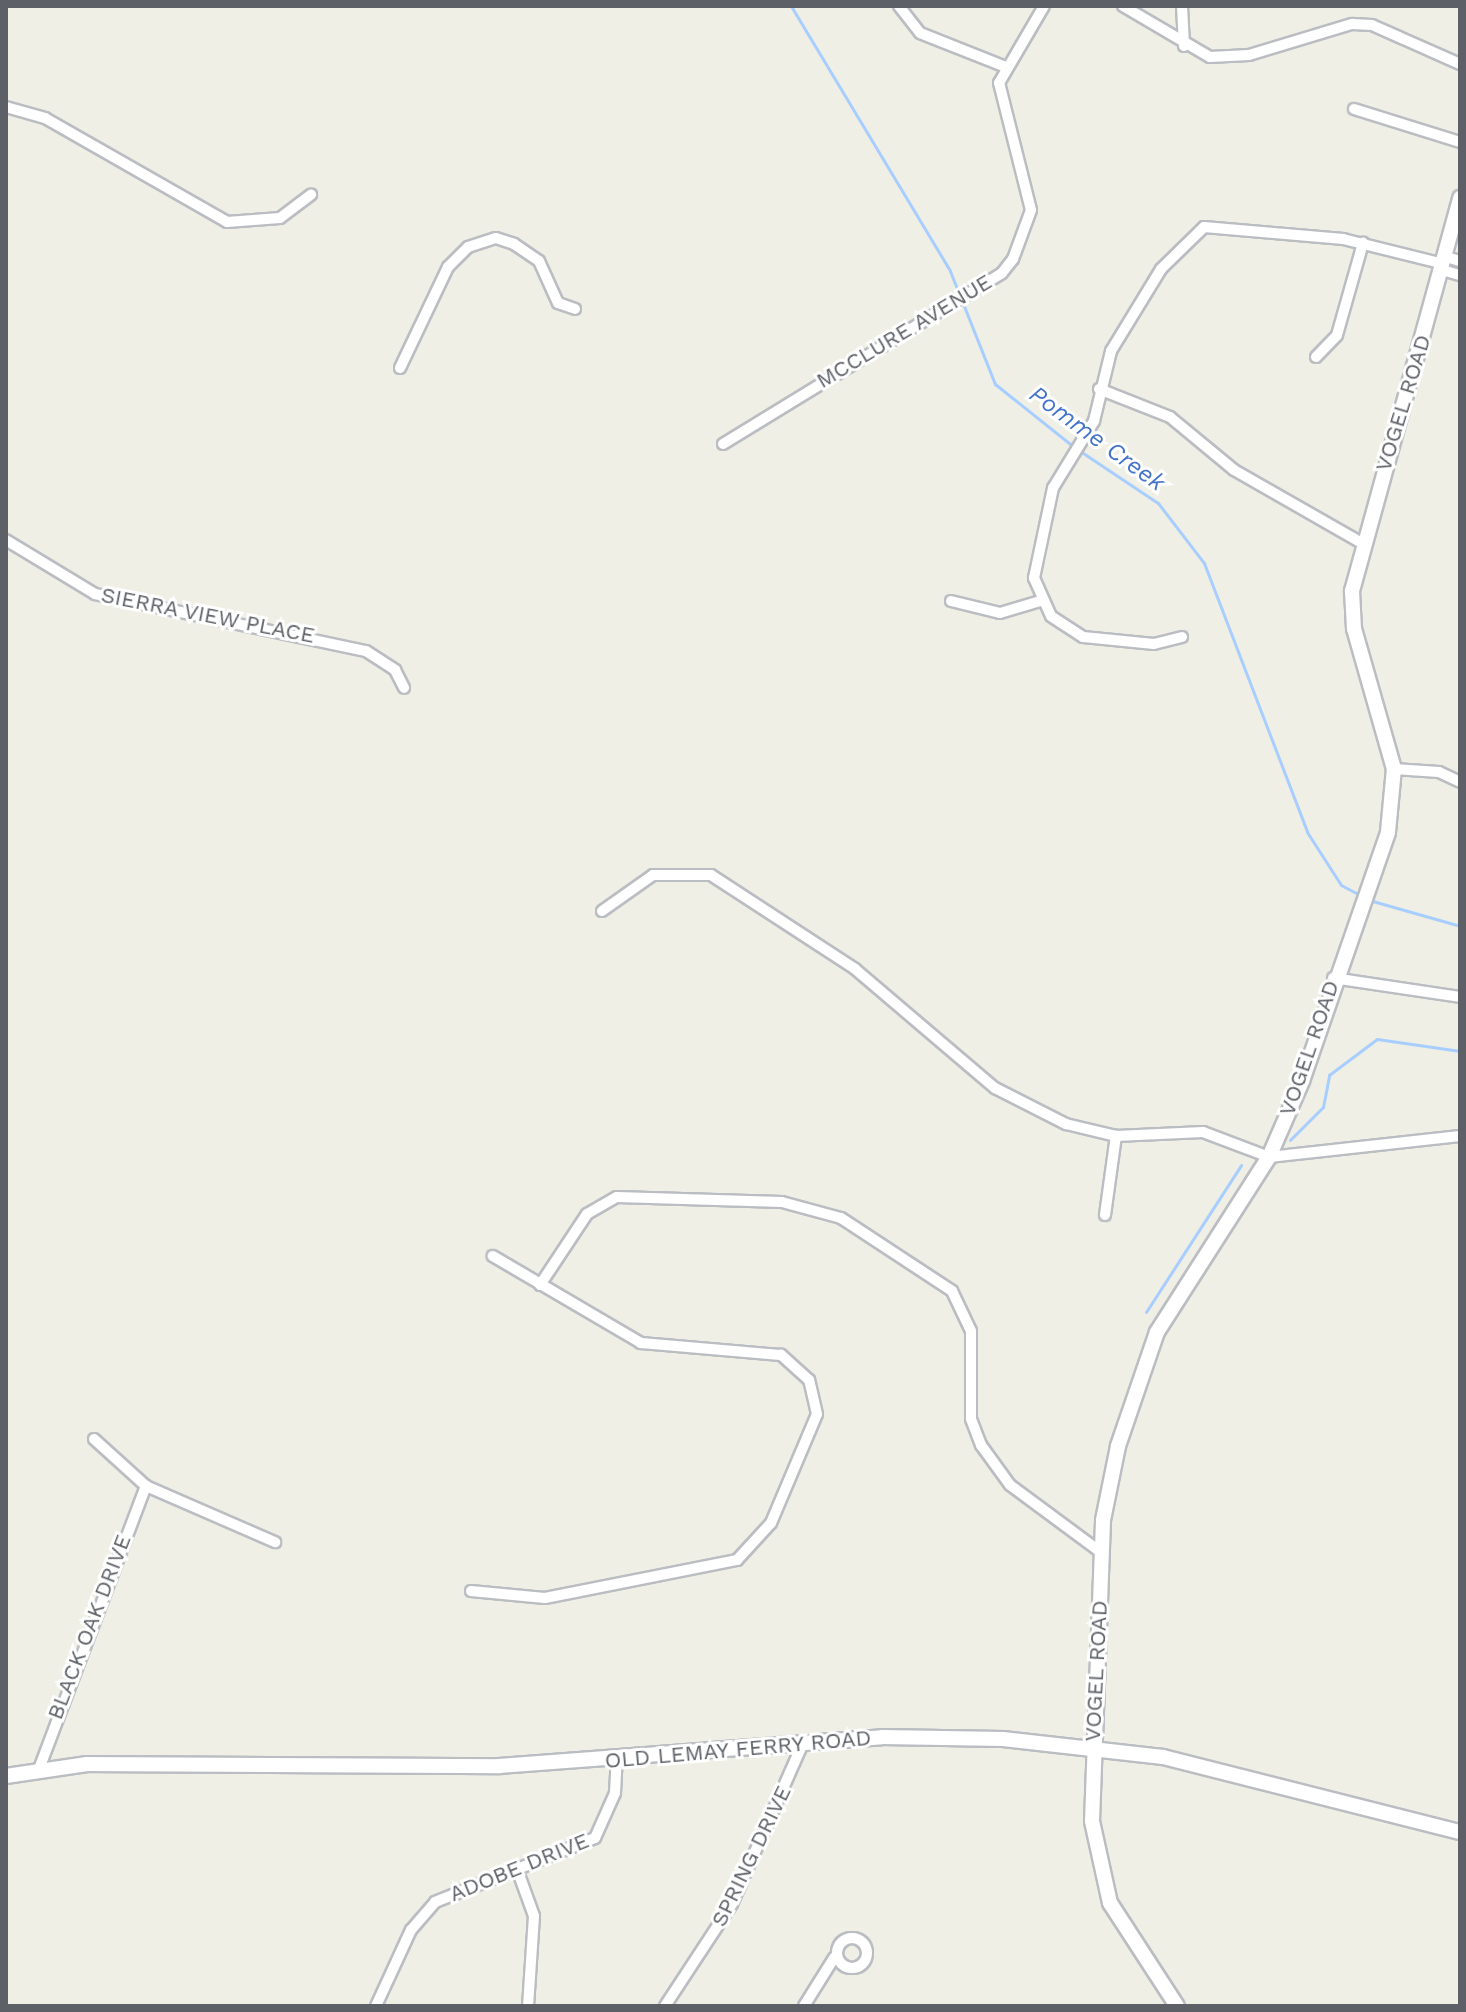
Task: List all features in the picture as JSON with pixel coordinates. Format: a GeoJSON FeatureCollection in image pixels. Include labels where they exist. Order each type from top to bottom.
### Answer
{"type":"FeatureCollection","features":[{"type":"Feature","properties":{"kind":"main road","name":"VOGEL ROAD"},"geometry":{"type":"LineString","coordinates":[[1177,2006],[1128,1939],[1103,1880],[1092,1821],[1091,1746],[1102,1553],[1118,1446],[1157,1332],[1269,1157],[1302,1081],[1333,978],[1392,814],[1394,769],[1352,615],[1362,543],[1448,263],[1460,198]]}},
{"type":"Feature","properties":{"kind":"main road","name":"OLD LEMAY FERRY ROAD"},"geometry":{"type":"LineString","coordinates":[[6,1776],[39,1769],[617,1760],[914,1736],[1091,1746],[1193,1763],[1460,1832]]}},
{"type":"Feature","properties":{"kind":"street"},"geometry":{"type":"LineString","coordinates":[[899,6],[920,33],[1006,67]]}},
{"type":"Feature","properties":{"kind":"street","name":"MCCLURE AVENUE"},"geometry":{"type":"LineString","coordinates":[[723,444],[1013,259],[1031,210],[1000,108],[1006,67],[1044,6]]}},
{"type":"Feature","properties":{"kind":"street"},"geometry":{"type":"LineString","coordinates":[[1123,6],[1184,46],[1228,58],[1334,26],[1372,25],[1460,64]]}},
{"type":"Feature","properties":{"kind":"street"},"geometry":{"type":"LineString","coordinates":[[1182,6],[1184,46]]}},
{"type":"Feature","properties":{"kind":"street"},"geometry":{"type":"LineString","coordinates":[[6,107],[45,118],[227,222],[280,218],[311,195]]}},
{"type":"Feature","properties":{"kind":"street"},"geometry":{"type":"LineString","coordinates":[[1354,109],[1460,142]]}},
{"type":"Feature","properties":{"kind":"street"},"geometry":{"type":"LineString","coordinates":[[1182,637],[1154,644],[1083,637],[1040,601],[1034,558],[1053,488],[1080,453],[1111,351],[1161,269],[1204,227],[1363,243],[1448,263],[1460,275]]}},
{"type":"Feature","properties":{"kind":"street"},"geometry":{"type":"LineString","coordinates":[[400,368],[448,267],[468,247],[496,238],[514,244],[539,261],[558,303],[575,309]]}},
{"type":"Feature","properties":{"kind":"street"},"geometry":{"type":"LineString","coordinates":[[1316,357],[1337,335],[1363,243]]}},
{"type":"Feature","properties":{"kind":"street"},"geometry":{"type":"LineString","coordinates":[[1099,389],[1170,417],[1234,470],[1362,543]]}},
{"type":"Feature","properties":{"kind":"street","name":"SIERRA VIEW PLACE"},"geometry":{"type":"LineString","coordinates":[[6,540],[95,594],[366,651],[395,670],[404,688]]}},
{"type":"Feature","properties":{"kind":"street"},"geometry":{"type":"LineString","coordinates":[[951,601],[1000,613],[1040,601]]}},
{"type":"Feature","properties":{"kind":"street"},"geometry":{"type":"LineString","coordinates":[[1394,769],[1439,772],[1460,782]]}},
{"type":"Feature","properties":{"kind":"street"},"geometry":{"type":"LineString","coordinates":[[602,911],[653,875],[679,870],[711,875],[855,969],[995,1088],[1066,1124],[1116,1136],[1203,1132],[1269,1157],[1460,1136]]}},
{"type":"Feature","properties":{"kind":"street"},"geometry":{"type":"LineString","coordinates":[[1333,978],[1460,997]]}},
{"type":"Feature","properties":{"kind":"street"},"geometry":{"type":"LineString","coordinates":[[1105,1215],[1116,1136]]}},
{"type":"Feature","properties":{"kind":"street"},"geometry":{"type":"LineString","coordinates":[[540,1285],[587,1214],[617,1197],[782,1202],[841,1218],[952,1291],[971,1331],[971,1419],[981,1445],[1010,1485],[1102,1553]]}},
{"type":"Feature","properties":{"kind":"street"},"geometry":{"type":"LineString","coordinates":[[471,1591],[545,1598],[737,1560],[765,1535],[815,1426],[809,1380],[781,1355],[641,1343],[493,1256]]}},
{"type":"Feature","properties":{"kind":"street"},"geometry":{"type":"LineString","coordinates":[[94,1439],[146,1486],[275,1542]]}},
{"type":"Feature","properties":{"kind":"street","name":"BLACK OAK DRIVE"},"geometry":{"type":"LineString","coordinates":[[39,1769],[146,1486]]}},
{"type":"Feature","properties":{"kind":"street","name":"SPRING DRIVE"},"geometry":{"type":"LineString","coordinates":[[665,2006],[732,1904],[803,1743]]}},
{"type":"Feature","properties":{"kind":"street","name":"ADOBE DRIVE"},"geometry":{"type":"LineString","coordinates":[[376,2006],[422,1912],[595,1838],[615,1793],[617,1760]]}},
{"type":"Feature","properties":{"kind":"street"},"geometry":{"type":"LineString","coordinates":[[517,1869],[534,1916],[528,2006]]}},
{"type":"Feature","properties":{"kind":"street"},"geometry":{"type":"LineString","coordinates":[[804,2006],[834,1958]]}},
{"type":"Feature","properties":{"kind":"waterway","name":"Pomme Creek"},"geometry":{"type":"LineString","coordinates":[[791,6],[950,271],[995,384],[1074,447]]}},
{"type":"Feature","properties":{"kind":"waterway","name":"Pomme Creek"},"geometry":{"type":"LineString","coordinates":[[1080,451],[1158,503],[1204,563],[1307,832],[1341,885],[1362,896]]}},
{"type":"Feature","properties":{"kind":"waterway","name":"Pomme Creek"},"geometry":{"type":"LineString","coordinates":[[1369,900],[1460,926]]}},
{"type":"Feature","properties":{"kind":"waterway"},"geometry":{"type":"LineString","coordinates":[[1290,1140],[1323,1107],[1329,1075],[1377,1039],[1460,1051]]}},
{"type":"Feature","properties":{"kind":"waterway"},"geometry":{"type":"LineString","coordinates":[[1146,1312],[1241,1165]]}}]}
